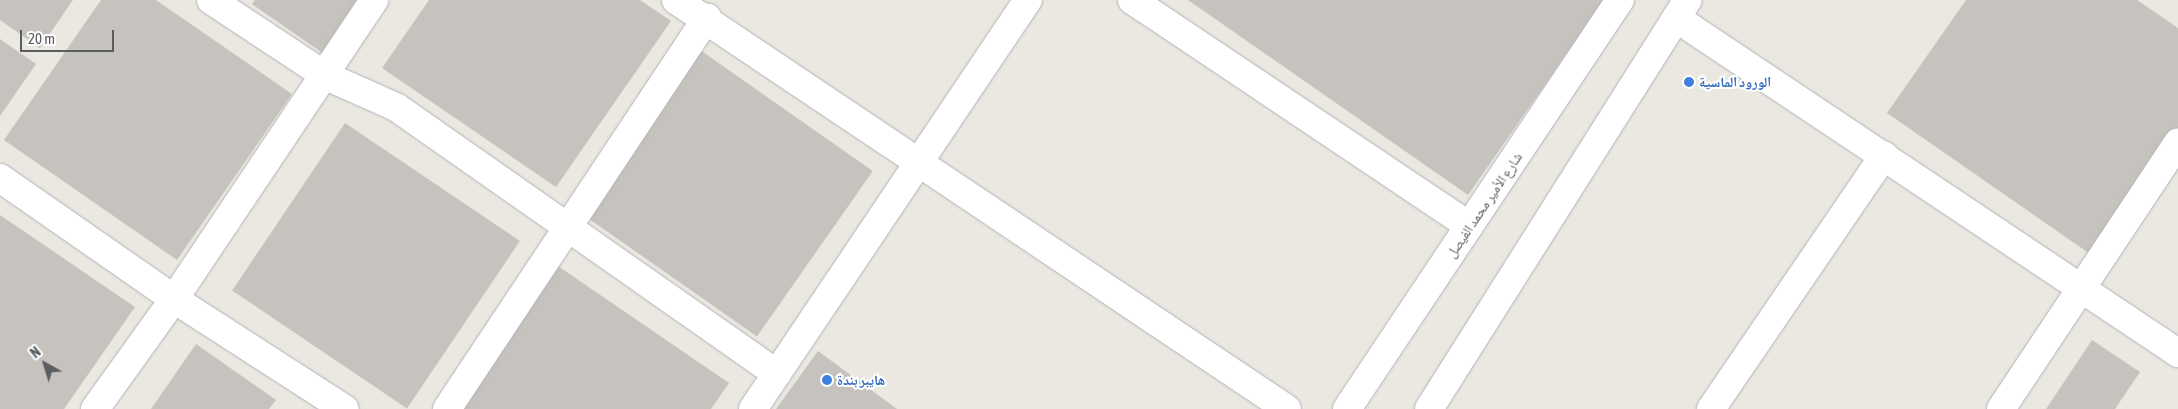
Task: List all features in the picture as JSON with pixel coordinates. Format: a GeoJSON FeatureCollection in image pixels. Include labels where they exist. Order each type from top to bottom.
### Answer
{"type":"FeatureCollection","features":[{"type":"Feature","properties":{"kind":"street"},"geometry":{"type":"LineString","coordinates":[[211,0],[326,76],[396,107],[777,374]]}},
{"type":"Feature","properties":{"kind":"street"},"geometry":{"type":"LineString","coordinates":[[95,409],[174,299],[326,76],[374,0]]}},
{"type":"Feature","properties":{"kind":"street"},"geometry":{"type":"LineString","coordinates":[[676,0],[707,18],[1287,409]]}},
{"type":"Feature","properties":{"kind":"street"},"geometry":{"type":"LineString","coordinates":[[753,409],[1028,0]]}},
{"type":"Feature","properties":{"kind":"street"},"geometry":{"type":"LineString","coordinates":[[1132,0],[1470,226]]}},
{"type":"Feature","properties":{"kind":"street","name":"شارع الأمير محمد الفيصل"},"geometry":{"type":"LineString","coordinates":[[1347,409],[1620,0]]}},
{"type":"Feature","properties":{"kind":"street"},"geometry":{"type":"LineString","coordinates":[[1429,409],[1682,9],[1884,155],[2178,353]]}},
{"type":"Feature","properties":{"kind":"street"},"geometry":{"type":"LineString","coordinates":[[447,409],[707,18]]}},
{"type":"Feature","properties":{"kind":"street"},"geometry":{"type":"LineString","coordinates":[[2001,409],[2178,143]]}},
{"type":"Feature","properties":{"kind":"street"},"geometry":{"type":"LineString","coordinates":[[1711,409],[1884,155]]}},
{"type":"Feature","properties":{"kind":"street"},"geometry":{"type":"LineString","coordinates":[[0,178],[174,299],[345,409]]}},
{"type":"Feature","properties":{"kind":"building"},"geometry":{"type":"Polygon","coordinates":[[[0,0],[73,0],[40,48],[0,20],[0,0]]]}},
{"type":"Feature","properties":{"kind":"building"},"geometry":{"type":"Polygon","coordinates":[[[101,0],[156,0],[292,94],[177,260],[4,140],[101,0]]]}},
{"type":"Feature","properties":{"kind":"building"},"geometry":{"type":"Polygon","coordinates":[[[255,0],[362,0],[324,54],[252,4],[255,0]]]}},
{"type":"Feature","properties":{"kind":"building"},"geometry":{"type":"Polygon","coordinates":[[[429,0],[640,0],[671,21],[556,187],[382,68],[429,0]]]}},
{"type":"Feature","properties":{"kind":"building"},"geometry":{"type":"Polygon","coordinates":[[[1188,0],[1604,0],[1468,195],[1188,0]]]}},
{"type":"Feature","properties":{"kind":"building"},"geometry":{"type":"Polygon","coordinates":[[[1966,0],[2137,0],[2178,28],[2178,128],[2090,254],[1887,113],[1966,0]]]}},
{"type":"Feature","properties":{"kind":"building"},"geometry":{"type":"Polygon","coordinates":[[[0,39],[36,64],[0,116],[0,39]]]}},
{"type":"Feature","properties":{"kind":"building"},"geometry":{"type":"Polygon","coordinates":[[[700,50],[873,171],[757,336],[584,215],[700,50]]]}},
{"type":"Feature","properties":{"kind":"building"},"geometry":{"type":"Polygon","coordinates":[[[345,123],[520,241],[407,408],[232,290],[345,123]]]}},
{"type":"Feature","properties":{"kind":"building"},"geometry":{"type":"Polygon","coordinates":[[[0,215],[135,307],[64,409],[0,409],[0,215]]]}},
{"type":"Feature","properties":{"kind":"building"},"geometry":{"type":"Polygon","coordinates":[[[555,264],[729,383],[711,409],[454,409],[555,264]]]}},
{"type":"Feature","properties":{"kind":"building"},"geometry":{"type":"Polygon","coordinates":[[[2092,340],[2140,372],[2115,409],[2046,409],[2092,340]]]}},
{"type":"Feature","properties":{"kind":"building"},"geometry":{"type":"Polygon","coordinates":[[[196,344],[276,400],[269,409],[151,409],[196,344]]]}},
{"type":"Feature","properties":{"kind":"building","name":"هايبر بندة"},"geometry":{"type":"Polygon","coordinates":[[[818,351],[897,409],[776,409],[818,351]]]}},
{"type":"Feature","properties":{"kind":"place","name":"الورود الماسية"},"geometry":{"type":"Point","coordinates":[1689,82]}},
{"type":"Feature","properties":{"kind":"place","name":"هايبر بندة"},"geometry":{"type":"Point","coordinates":[827,380]}}]}
